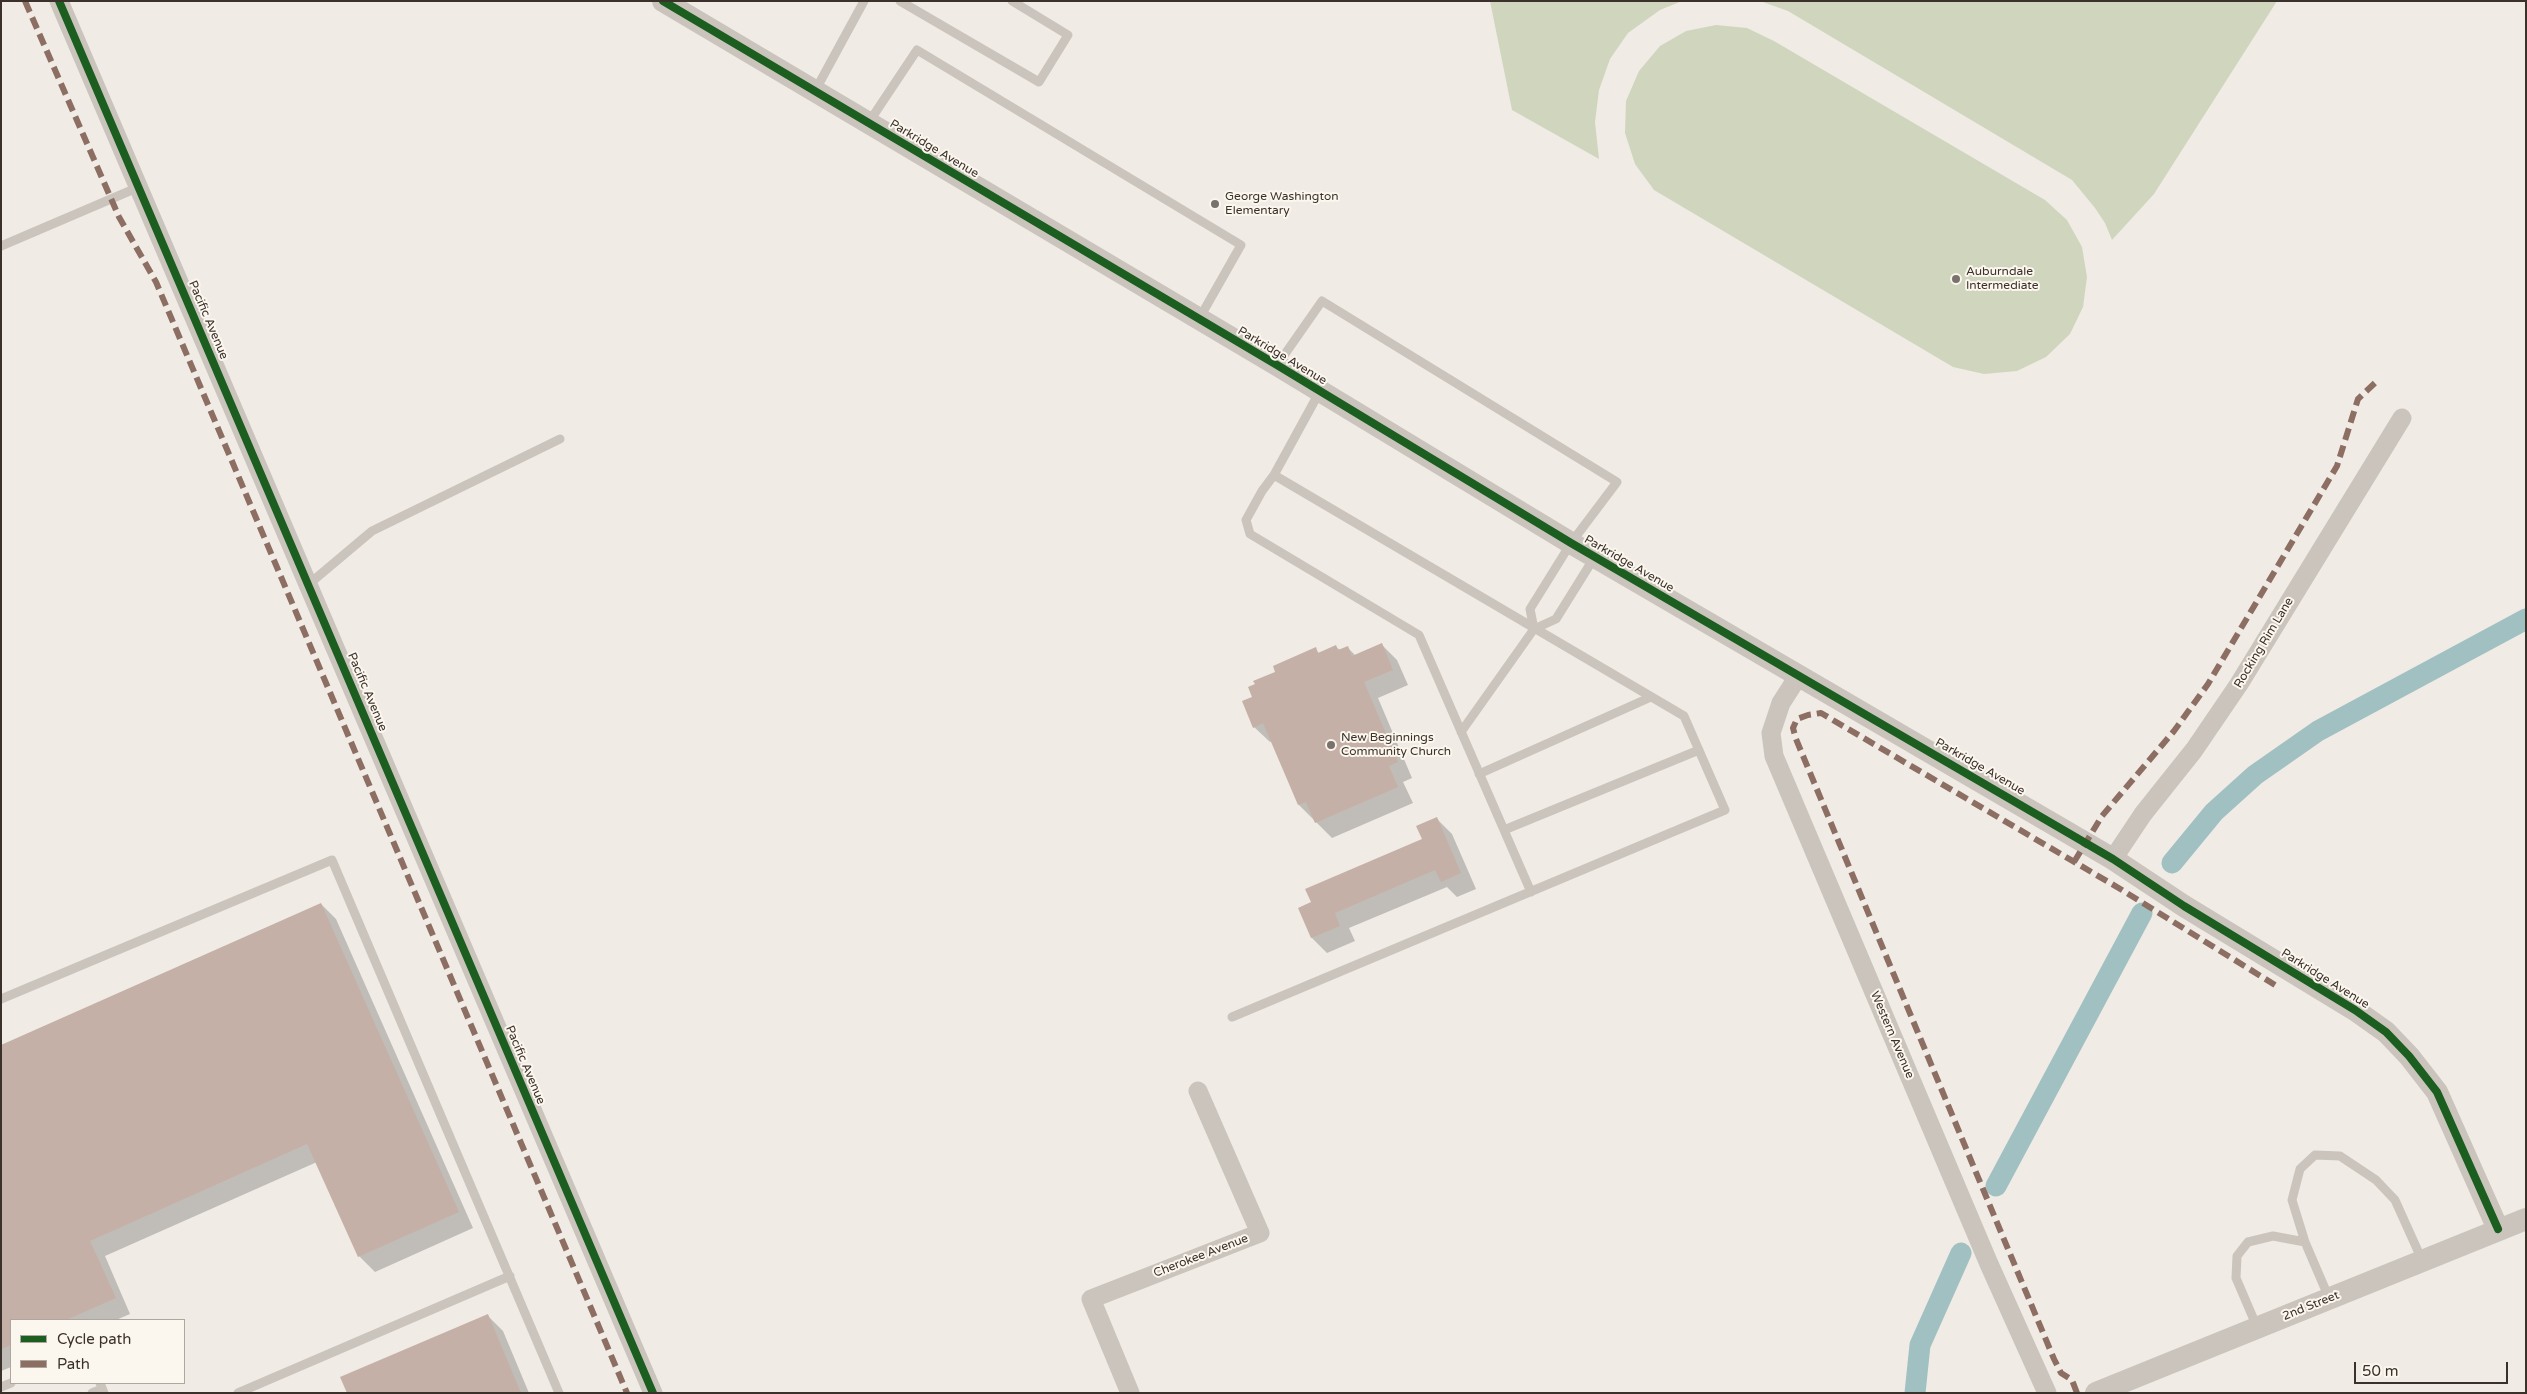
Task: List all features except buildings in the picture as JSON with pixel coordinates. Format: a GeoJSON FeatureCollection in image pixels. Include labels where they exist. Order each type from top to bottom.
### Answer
{"type":"FeatureCollection","features":[{"type":"Feature","properties":{"kind":"street","name":"Pacific Avenue"},"geometry":{"type":"LineString","coordinates":[[59,1],[653,1393]]}},
{"type":"Feature","properties":{"kind":"street","name":"Parkridge Avenue"},"geometry":{"type":"LineString","coordinates":[[663,1],[1277,365],[1594,557],[2113,859],[2184,906],[2355,1010],[2386,1032],[2409,1056],[2437,1092],[2498,1229]]}},
{"type":"Feature","properties":{"kind":"street","name":"Rocking Rim Lane"},"geometry":{"type":"LineString","coordinates":[[2113,859],[2143,814],[2194,750],[2239,684],[2402,418]]}},
{"type":"Feature","properties":{"kind":"street","name":"Western Avenue"},"geometry":{"type":"LineString","coordinates":[[1799,675],[1781,703],[1771,733],[1774,756],[1989,1264],[2047,1393]]}},
{"type":"Feature","properties":{"kind":"street","name":"Cherokee Avenue"},"geometry":{"type":"LineString","coordinates":[[1130,1393],[1091,1299],[1260,1233],[1198,1091]]}},
{"type":"Feature","properties":{"kind":"street","name":"2nd Street"},"geometry":{"type":"LineString","coordinates":[[2096,1393],[2526,1219]]}},
{"type":"Feature","properties":{"kind":"lane"},"geometry":{"type":"LineString","coordinates":[[815,92],[864,1]]}},
{"type":"Feature","properties":{"kind":"lane"},"geometry":{"type":"LineString","coordinates":[[900,1],[1040,82],[1068,35],[1012,1]]}},
{"type":"Feature","properties":{"kind":"lane"},"geometry":{"type":"LineString","coordinates":[[868,123],[917,50],[1240,245],[1199,319]]}},
{"type":"Feature","properties":{"kind":"lane"},"geometry":{"type":"LineString","coordinates":[[1,246],[139,187]]}},
{"type":"Feature","properties":{"kind":"lane"},"geometry":{"type":"LineString","coordinates":[[1277,365],[1322,301],[1617,482],[1571,543],[1530,609],[1534,630]]}},
{"type":"Feature","properties":{"kind":"lane"},"geometry":{"type":"LineString","coordinates":[[1320,391],[1274,475],[1262,491],[1246,520],[1250,534],[1419,635],[1531,892]]}},
{"type":"Feature","properties":{"kind":"lane"},"geometry":{"type":"LineString","coordinates":[[309,584],[372,531],[560,439]]}},
{"type":"Feature","properties":{"kind":"lane"},"geometry":{"type":"LineString","coordinates":[[1232,1017],[1725,810],[1684,716],[1534,630],[1274,475]]}},
{"type":"Feature","properties":{"kind":"lane"},"geometry":{"type":"LineString","coordinates":[[1461,732],[1534,630],[1556,618],[1594,557]]}},
{"type":"Feature","properties":{"kind":"lane"},"geometry":{"type":"LineString","coordinates":[[1480,774],[1651,697]]}},
{"type":"Feature","properties":{"kind":"lane"},"geometry":{"type":"LineString","coordinates":[[1504,830],[1699,750]]}},
{"type":"Feature","properties":{"kind":"lane"},"geometry":{"type":"LineString","coordinates":[[1,999],[332,860],[559,1393]]}},
{"type":"Feature","properties":{"kind":"lane"},"geometry":{"type":"LineString","coordinates":[[2329,1298],[2305,1242],[2292,1200],[2300,1169],[2315,1155],[2340,1156],[2376,1180],[2396,1200],[2422,1260]]}},
{"type":"Feature","properties":{"kind":"lane"},"geometry":{"type":"LineString","coordinates":[[2257,1328],[2236,1278],[2237,1256],[2248,1242],[2273,1236],[2305,1242]]}},
{"type":"Feature","properties":{"kind":"lane"},"geometry":{"type":"LineString","coordinates":[[238,1393],[510,1276]]}},
{"type":"Feature","properties":{"kind":"lane"},"geometry":{"type":"LineString","coordinates":[[92,1393],[102,1388]]}},
{"type":"Feature","properties":{"kind":"green space"},"geometry":{"type":"Polygon","coordinates":[[[1490,1],[1682,1],[1660,10],[1628,33],[1610,59],[1599,90],[1595,122],[1599,159],[1512,110],[1490,1]]]}},
{"type":"Feature","properties":{"kind":"green space"},"geometry":{"type":"Polygon","coordinates":[[[1760,1],[2277,1],[2154,194],[2112,240],[2105,223],[2095,208],[2072,180],[1788,11],[1760,1]]]}},
{"type":"Feature","properties":{"kind":"green space"},"geometry":{"type":"Polygon","coordinates":[[[1716,25],[1747,28],[1774,41],[2045,200],[2067,220],[2082,247],[2087,277],[2083,307],[2070,334],[2046,357],[2017,371],[1984,374],[1953,367],[1654,190],[1635,164],[1625,133],[1626,101],[1639,71],[1660,46],[1686,31],[1716,25]]]}},
{"type":"Feature","properties":{"kind":"waterway"},"geometry":{"type":"LineString","coordinates":[[2172,863],[2214,812],[2255,775],[2318,731],[2526,619]]}},
{"type":"Feature","properties":{"kind":"waterway"},"geometry":{"type":"LineString","coordinates":[[1996,1186],[2142,913]]}},
{"type":"Feature","properties":{"kind":"waterway"},"geometry":{"type":"LineString","coordinates":[[1915,1393],[1920,1345],[1961,1253]]}},
{"type":"Feature","properties":{"kind":"marked path"},"geometry":{"type":"LineString","coordinates":[[25,1],[119,217],[156,282],[627,1393]]}},
{"type":"Feature","properties":{"kind":"marked path"},"geometry":{"type":"LineString","coordinates":[[2074,862],[2102,816],[2174,731],[2208,684],[2337,466],[2358,399],[2377,381]]}},
{"type":"Feature","properties":{"kind":"marked path"},"geometry":{"type":"LineString","coordinates":[[2077,1393],[2072,1380],[2061,1373],[2054,1359],[1975,1170],[1796,739],[1793,728],[1797,719],[1821,713],[2122,890],[2275,985]]}},
{"type":"Feature","properties":{"kind":"cycle path"},"geometry":{"type":"LineString","coordinates":[[59,1],[653,1393]]}},
{"type":"Feature","properties":{"kind":"cycle path"},"geometry":{"type":"LineString","coordinates":[[663,1],[1277,365],[1571,543],[2113,859],[2184,906],[2355,1010],[2386,1032],[2409,1056],[2437,1092],[2498,1229]]}},
{"type":"Feature","properties":{"kind":"place","name":"George Washington Elementary"},"geometry":{"type":"Point","coordinates":[1215,204]}},
{"type":"Feature","properties":{"kind":"place","name":"Auburndale Intermediate"},"geometry":{"type":"Point","coordinates":[1956,279]}},
{"type":"Feature","properties":{"kind":"place","name":"New Beginnings Community Church"},"geometry":{"type":"Point","coordinates":[1331,745]}}]}
